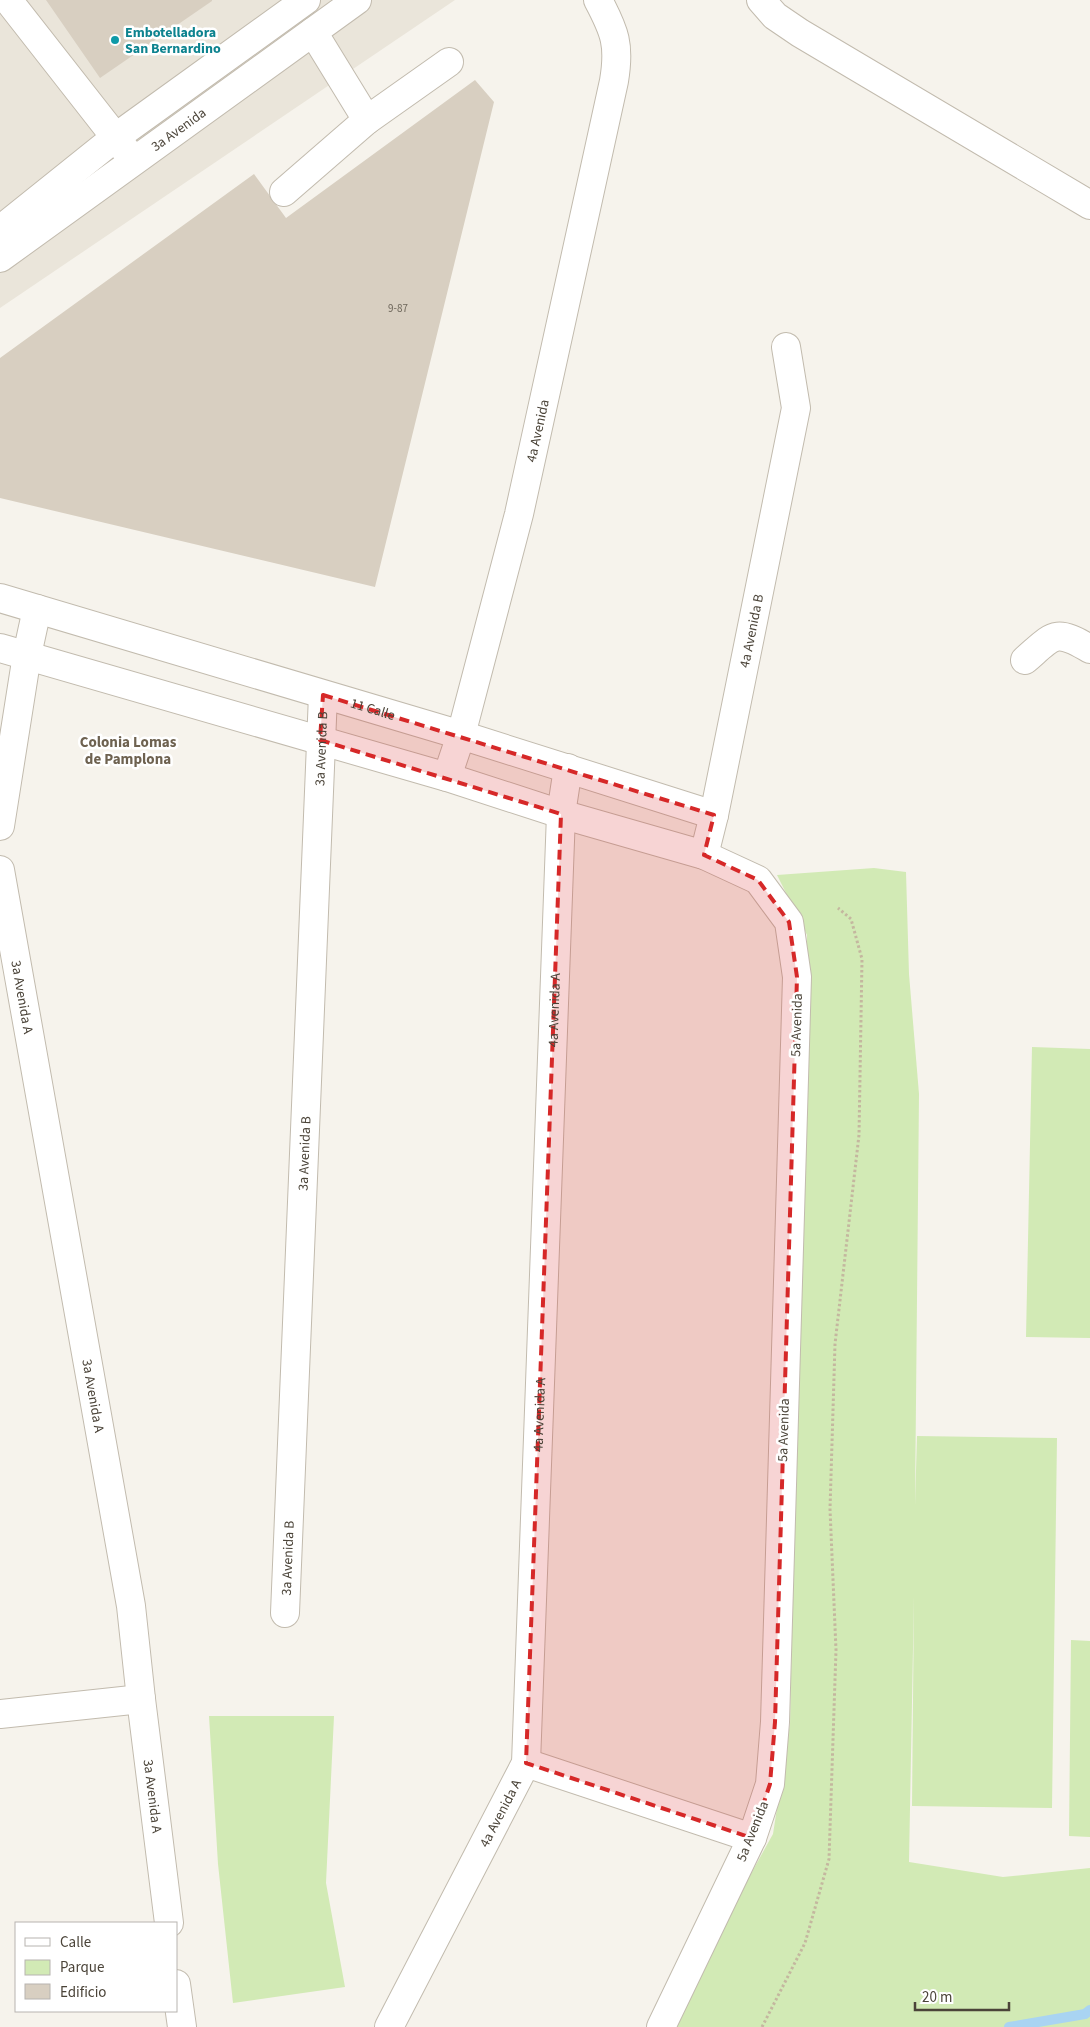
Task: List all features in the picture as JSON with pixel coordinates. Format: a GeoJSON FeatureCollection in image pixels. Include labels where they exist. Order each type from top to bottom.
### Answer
{"type":"FeatureCollection","features":[{"type":"Feature","properties":{"kind":"street"},"geometry":{"type":"LineString","coordinates":[[8,0],[134,161]]}},
{"type":"Feature","properties":{"kind":"street"},"geometry":{"type":"LineString","coordinates":[[0,230],[116,138],[306,0]]}},
{"type":"Feature","properties":{"kind":"street","name":"3a Avenida"},"geometry":{"type":"LineString","coordinates":[[0,258],[358,0]]}},
{"type":"Feature","properties":{"kind":"street","name":"4a Avenida"},"geometry":{"type":"LineString","coordinates":[[447,777],[462,735],[519,514],[614,81],[618,54],[612,25],[598,0]]}},
{"type":"Feature","properties":{"kind":"street"},"geometry":{"type":"LineString","coordinates":[[761,0],[775,16],[800,32],[1090,205]]}},
{"type":"Feature","properties":{"kind":"street"},"geometry":{"type":"LineString","coordinates":[[313,32],[367,120]]}},
{"type":"Feature","properties":{"kind":"street"},"geometry":{"type":"LineString","coordinates":[[284,192],[367,120],[449,62]]}},
{"type":"Feature","properties":{"kind":"street","name":"4a Avenida B"},"geometry":{"type":"LineString","coordinates":[[704,855],[714,815],[796,408],[786,348]]}},
{"type":"Feature","properties":{"kind":"street","name":"11 Calle"},"geometry":{"type":"LineString","coordinates":[[0,598],[462,735],[714,815]]}},
{"type":"Feature","properties":{"kind":"street"},"geometry":{"type":"LineString","coordinates":[[0,826],[27,655],[37,609]]}},
{"type":"Feature","properties":{"kind":"street"},"geometry":{"type":"LineString","coordinates":[[1025,660],[1052,637],[1062,635],[1090,649]]}},
{"type":"Feature","properties":{"kind":"street"},"geometry":{"type":"LineString","coordinates":[[0,648],[447,777],[561,814],[704,855]]}},
{"type":"Feature","properties":{"kind":"street","name":"3a Avenida B"},"geometry":{"type":"LineString","coordinates":[[285,1613],[323,695]]}},
{"type":"Feature","properties":{"kind":"street","name":"4a Avenida A"},"geometry":{"type":"LineString","coordinates":[[389,2027],[526,1763],[561,814],[568,768]]}},
{"type":"Feature","properties":{"kind":"street","name":"5a Avenida"},"geometry":{"type":"LineString","coordinates":[[661,2027],[752,1838],[770,1784],[775,1722],[797,977],[789,922],[758,880],[704,855]]}},
{"type":"Feature","properties":{"kind":"street","name":"3a Avenida A"},"geometry":{"type":"LineString","coordinates":[[0,870],[132,1606],[141,1699],[169,1922]]}},
{"type":"Feature","properties":{"kind":"street"},"geometry":{"type":"LineString","coordinates":[[0,1714],[141,1699]]}},
{"type":"Feature","properties":{"kind":"street"},"geometry":{"type":"LineString","coordinates":[[526,1763],[752,1838]]}},
{"type":"Feature","properties":{"kind":"street"},"geometry":{"type":"LineString","coordinates":[[178,1998],[182,2027]]}},
{"type":"Feature","properties":{"kind":"path"},"geometry":{"type":"LineString","coordinates":[[762,2027],[805,1943],[829,1859],[836,1650],[830,1509],[835,1364],[859,1135],[862,959],[851,919],[838,908]]}},
{"type":"Feature","properties":{"kind":"highlighted area"},"geometry":{"type":"Polygon","coordinates":[[[323,695],[714,815],[704,855],[758,880],[789,922],[797,977],[775,1722],[770,1784],[752,1838],[526,1763],[561,814],[320,740],[323,695]]]}},
{"type":"Feature","properties":{"kind":"shaded area"},"geometry":{"type":"Polygon","coordinates":[[[0,0],[455,0],[0,308],[0,0]]]}},
{"type":"Feature","properties":{"kind":"green space"},"geometry":{"type":"Polygon","coordinates":[[[874,868],[906,872],[909,974],[919,1094],[915,1505],[917,1436],[1057,1438],[1052,1808],[912,1806],[914,1595],[909,1862],[1003,1877],[1090,1868],[1090,2027],[675,2027],[729,1913],[773,1834],[790,1724],[807,935],[777,875],[874,868]]]}},
{"type":"Feature","properties":{"kind":"green space"},"geometry":{"type":"Polygon","coordinates":[[[1032,1047],[1090,1049],[1090,1338],[1026,1337],[1032,1047]]]}},
{"type":"Feature","properties":{"kind":"green space"},"geometry":{"type":"Polygon","coordinates":[[[1071,1640],[1090,1641],[1090,1837],[1069,1836],[1071,1640]]]}},
{"type":"Feature","properties":{"kind":"green space"},"geometry":{"type":"Polygon","coordinates":[[[209,1716],[334,1716],[326,1883],[345,1987],[233,2003],[218,1864],[209,1716]]]}},
{"type":"Feature","properties":{"kind":"building","name":"Embotelladora San Bernardino"},"geometry":{"type":"Polygon","coordinates":[[[46,0],[212,0],[212,1],[100,78],[46,0]]]}},
{"type":"Feature","properties":{"kind":"building"},"geometry":{"type":"Polygon","coordinates":[[[475,80],[494,102],[375,587],[0,498],[0,358],[254,174],[286,218],[475,80]]]}},
{"type":"Feature","properties":{"kind":"waterway"},"geometry":{"type":"LineString","coordinates":[[1009,2027],[1085,2014],[1090,2010]]}},
{"type":"Feature","properties":{"kind":"place","name":"Embotelladora San Bernardino"},"geometry":{"type":"Point","coordinates":[115,40]}},
{"type":"Feature","properties":{"kind":"district","name":"Colonia Lomas de Pamplona"},"geometry":{"type":"Point","coordinates":[128,750]}}]}
